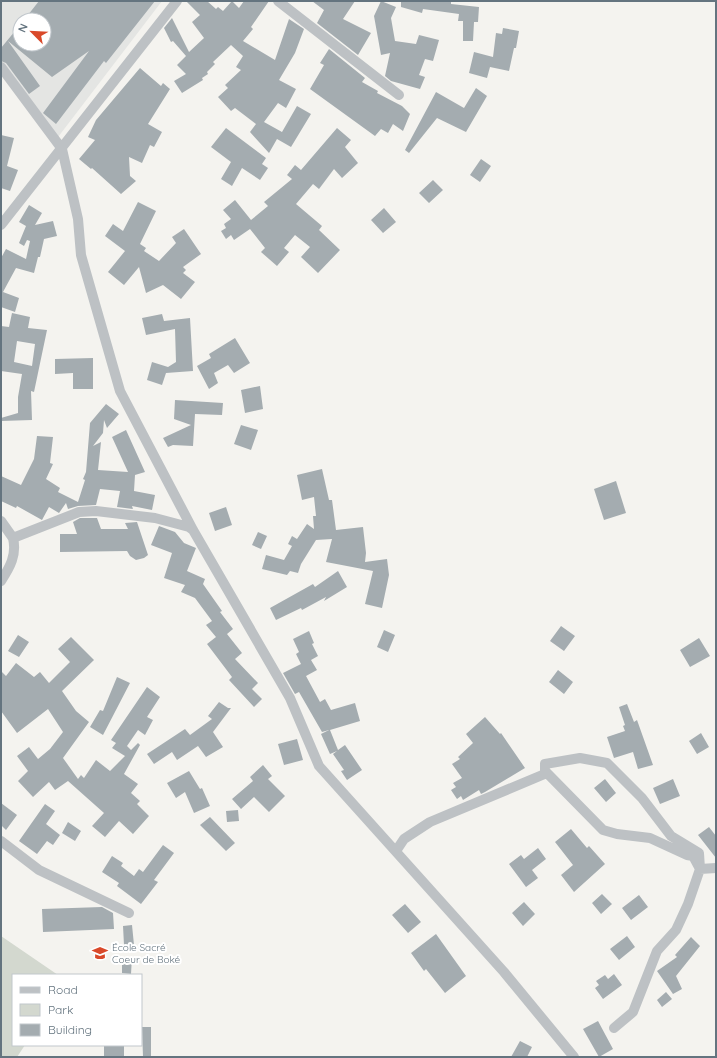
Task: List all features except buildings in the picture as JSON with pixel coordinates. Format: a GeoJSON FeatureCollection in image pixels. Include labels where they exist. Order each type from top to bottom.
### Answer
{"type":"FeatureCollection","features":[{"type":"Feature","properties":{"kind":"street"},"geometry":{"type":"LineString","coordinates":[[1,225],[177,1]]}},
{"type":"Feature","properties":{"kind":"street"},"geometry":{"type":"LineString","coordinates":[[278,1],[399,95]]}},
{"type":"Feature","properties":{"kind":"street"},"geometry":{"type":"LineString","coordinates":[[1,67],[62,149],[78,219],[81,255],[120,391],[193,530],[290,698],[319,766],[504,972],[574,1057]]}},
{"type":"Feature","properties":{"kind":"street"},"geometry":{"type":"LineString","coordinates":[[13,538],[79,512],[96,511],[155,518],[189,527],[193,530]]}},
{"type":"Feature","properties":{"kind":"street"},"geometry":{"type":"LineString","coordinates":[[1,522],[13,538],[15,547],[12,564],[1,582]]}},
{"type":"Feature","properties":{"kind":"street"},"geometry":{"type":"LineString","coordinates":[[614,1028],[633,1012],[658,951],[676,930],[688,904],[700,869],[699,853],[672,836],[642,798],[607,763],[580,758],[545,764],[545,771],[603,830],[650,838],[687,855],[693,856],[700,869]]}},
{"type":"Feature","properties":{"kind":"street"},"geometry":{"type":"LineString","coordinates":[[396,851],[404,839],[430,822],[548,773]]}},
{"type":"Feature","properties":{"kind":"street"},"geometry":{"type":"LineString","coordinates":[[1,841],[39,870],[129,913]]}},
{"type":"Feature","properties":{"kind":"street"},"geometry":{"type":"LineString","coordinates":[[700,869],[716,868]]}},
{"type":"Feature","properties":{"kind":"shaded area"},"geometry":{"type":"Polygon","coordinates":[[[1,1],[162,1],[55,141],[1,64],[1,1]]]}},
{"type":"Feature","properties":{"kind":"green space"},"geometry":{"type":"Polygon","coordinates":[[[1,936],[57,974],[12,974],[12,1046],[24,1046],[17,1057],[1,1057],[1,936]]]}},
{"type":"Feature","properties":{"kind":"place","name":"École Sacré Coeur de Boké"},"geometry":{"type":"Point","coordinates":[100,953]}}]}
